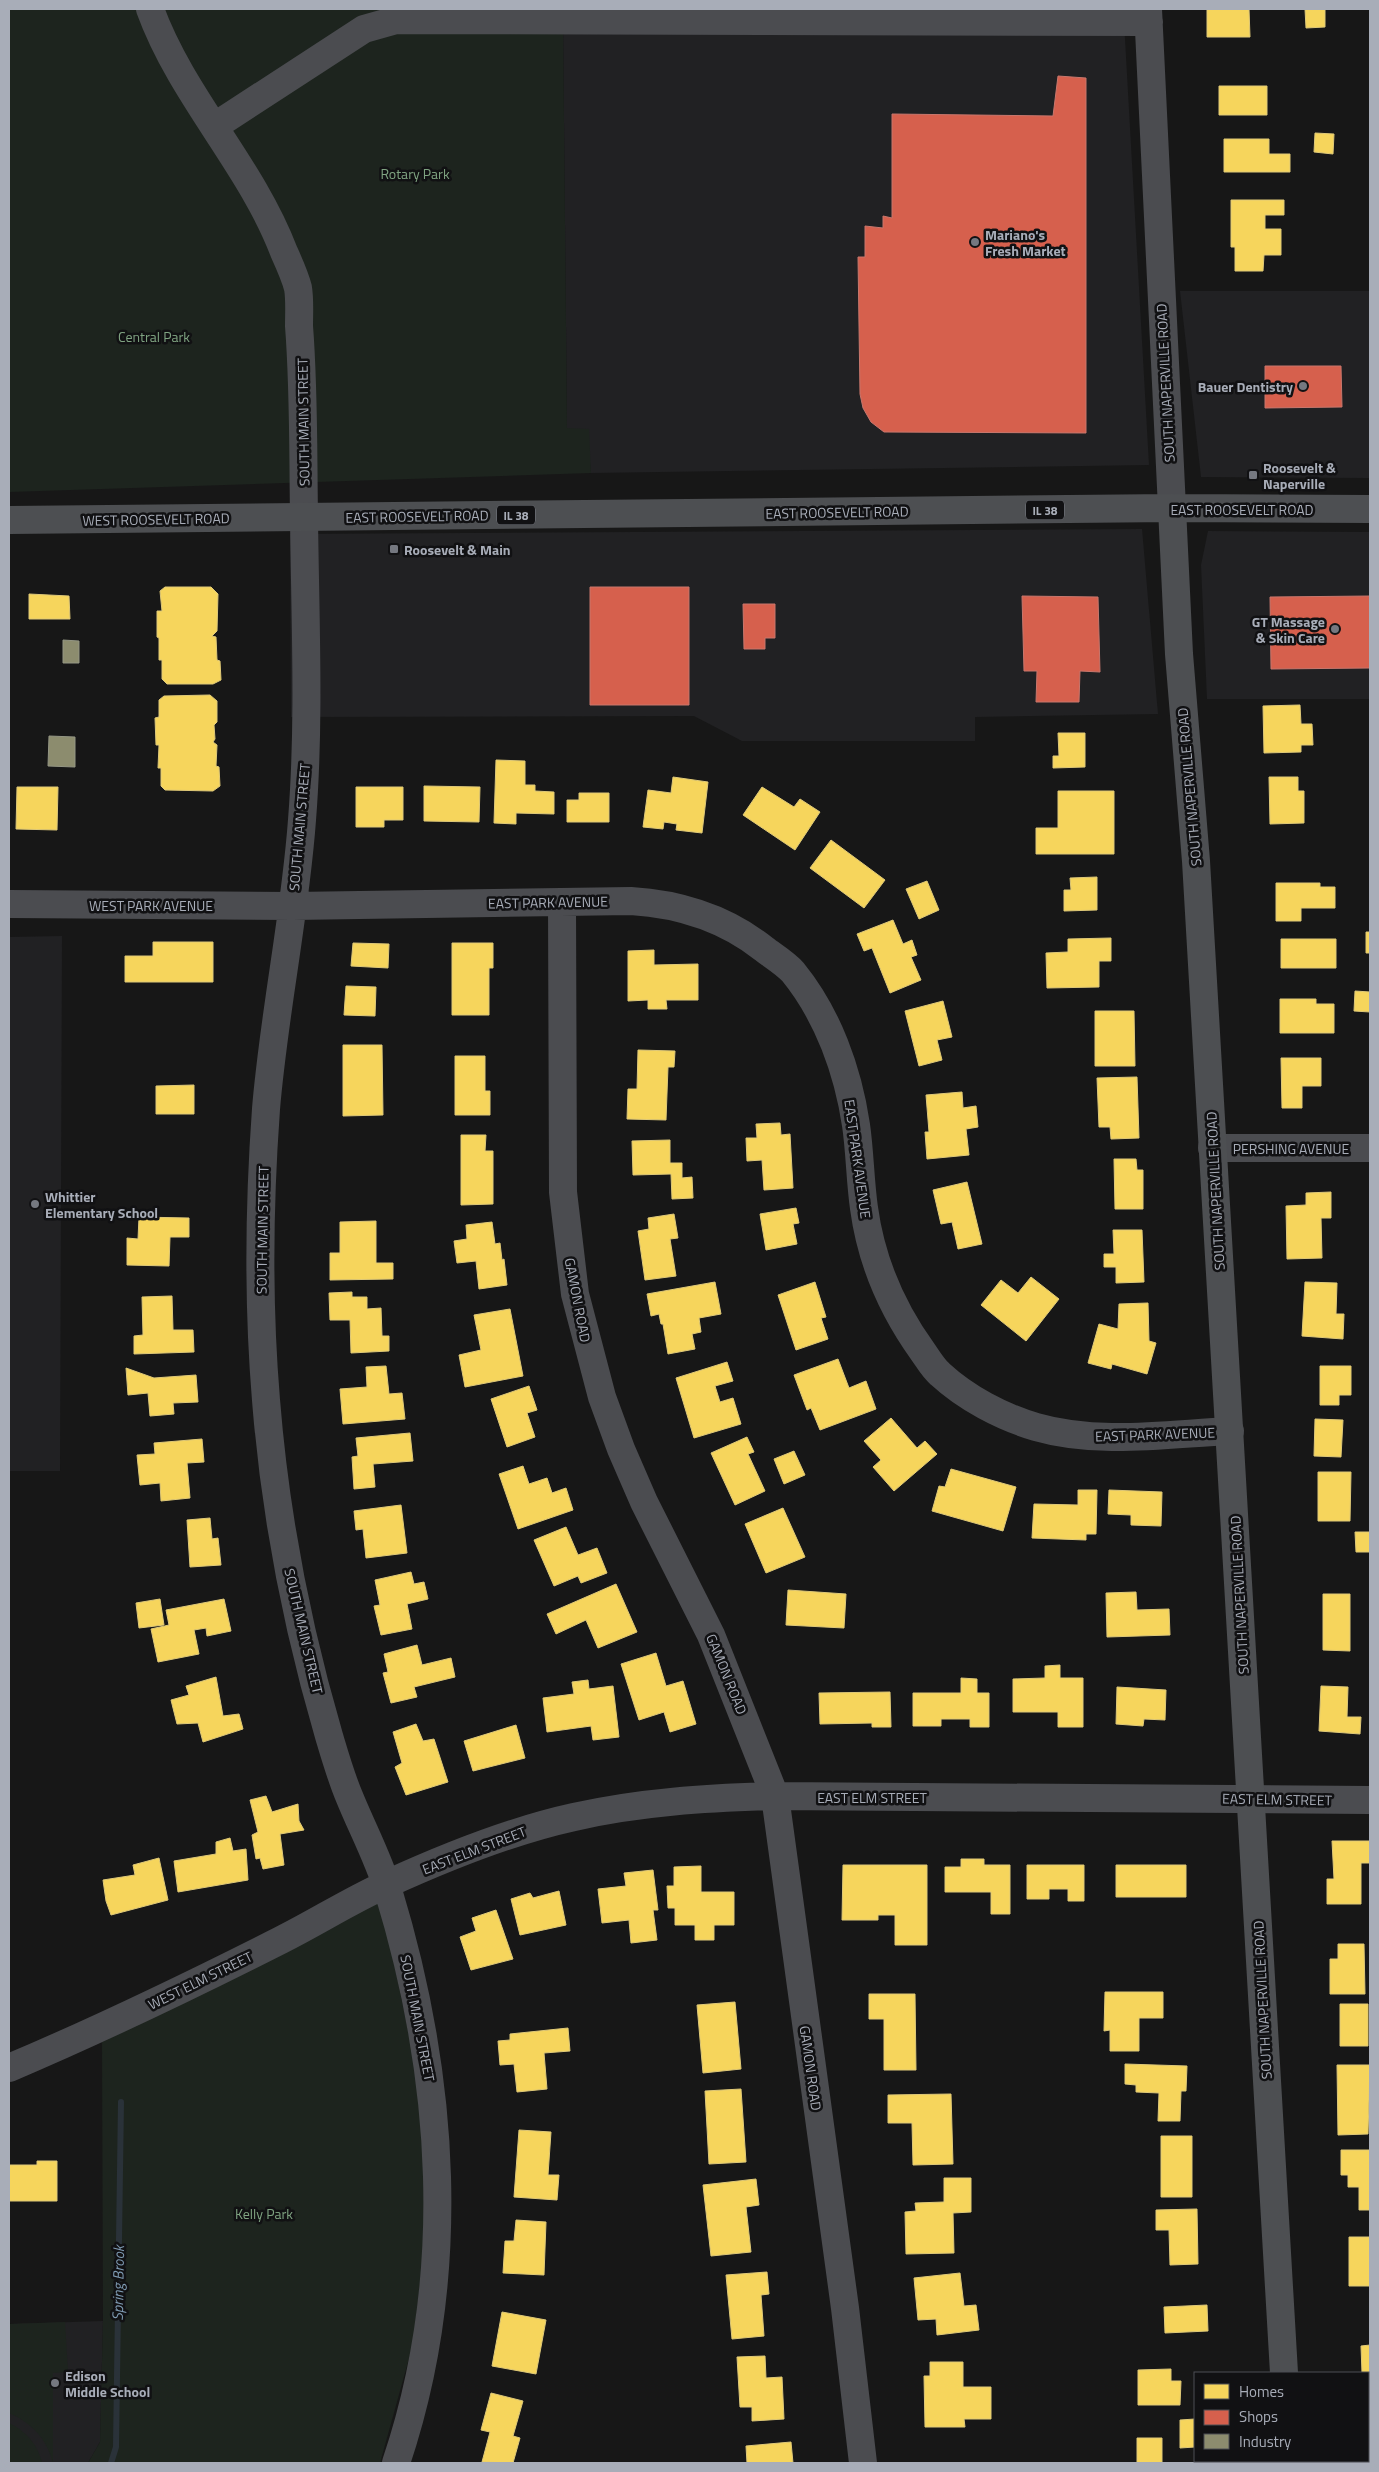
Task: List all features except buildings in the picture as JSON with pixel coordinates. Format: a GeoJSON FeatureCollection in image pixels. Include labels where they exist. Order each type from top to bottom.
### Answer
{"type":"FeatureCollection","features":[{"type":"Feature","properties":{"kind":"main road","name":"EAST ROOSEVELT ROAD"},"geometry":{"type":"LineString","coordinates":[[304,517],[1172,508],[1370,509]]}},
{"type":"Feature","properties":{"kind":"main road","name":"SOUTH NAPERVILLE ROAD"},"geometry":{"type":"LineString","coordinates":[[1172,508],[1179,654],[1194,835],[1230,1431],[1284,2372]]}},
{"type":"Feature","properties":{"kind":"main road","name":"WEST ROOSEVELT ROAD"},"geometry":{"type":"LineString","coordinates":[[9,520],[304,517]]}},
{"type":"Feature","properties":{"kind":"street","name":"SOUTH MAIN STREET"},"geometry":{"type":"LineString","coordinates":[[150,9],[182,77],[215,126],[271,218],[297,286],[303,361],[305,776],[293,906],[270,1071],[261,1205],[260,1295],[267,1406],[286,1553],[314,1681],[346,1789],[386,1884],[415,1994],[432,2092],[438,2149],[439,2200],[436,2266],[430,2322],[413,2407],[396,2463]]}},
{"type":"Feature","properties":{"kind":"street"},"geometry":{"type":"LineString","coordinates":[[215,126],[364,29],[396,20],[1149,15]]}},
{"type":"Feature","properties":{"kind":"street","name":"SOUTH NAPERVILLE ROAD"},"geometry":{"type":"LineString","coordinates":[[1149,15],[1172,508]]}},
{"type":"Feature","properties":{"kind":"street","name":"EAST PARK AVENUE"},"geometry":{"type":"LineString","coordinates":[[293,906],[631,901],[679,907],[732,927],[754,941],[792,971],[826,1026],[846,1078],[856,1124],[864,1208],[876,1262],[885,1285],[908,1330],[939,1373],[983,1404],[1006,1416],[1037,1427],[1062,1433],[1108,1436],[1230,1431]]}},
{"type":"Feature","properties":{"kind":"street","name":"GAMON ROAD"},"geometry":{"type":"LineString","coordinates":[[562,902],[563,1192],[570,1260],[585,1339],[620,1449],[644,1502],[711,1634],[774,1796],[845,2308],[863,2463]]}},
{"type":"Feature","properties":{"kind":"street","name":"WEST PARK AVENUE"},"geometry":{"type":"LineString","coordinates":[[9,904],[293,906]]}},
{"type":"Feature","properties":{"kind":"street","name":"PERSHING AVENUE"},"geometry":{"type":"LineString","coordinates":[[1212,1148],[1370,1148]]}},
{"type":"Feature","properties":{"kind":"street","name":"EAST ELM STREET"},"geometry":{"type":"LineString","coordinates":[[386,1884],[497,1840],[572,1817],[675,1801],[774,1796],[1370,1800]]}},
{"type":"Feature","properties":{"kind":"street","name":"WEST ELM STREET"},"geometry":{"type":"LineString","coordinates":[[9,2068],[85,2036],[282,1939],[386,1884]]}},
{"type":"Feature","properties":{"kind":"shaded area"},"geometry":{"type":"Polygon","coordinates":[[[563,20],[1124,21],[1149,465],[591,473],[589,452],[567,428],[563,20]]]}},
{"type":"Feature","properties":{"kind":"shaded area"},"geometry":{"type":"Polygon","coordinates":[[[1180,291],[1370,291],[1370,478],[1201,477],[1180,291]]]}},
{"type":"Feature","properties":{"kind":"shaded area"},"geometry":{"type":"Polygon","coordinates":[[[1142,529],[1158,714],[975,717],[975,741],[742,741],[694,716],[291,717],[290,534],[1142,529]]]}},
{"type":"Feature","properties":{"kind":"shaded area"},"geometry":{"type":"Polygon","coordinates":[[[1208,531],[1370,532],[1370,699],[1207,699],[1201,565],[1208,531]]]}},
{"type":"Feature","properties":{"kind":"shaded area","name":"Whittier Elementary School"},"geometry":{"type":"Polygon","coordinates":[[[62,936],[60,1471],[9,1471],[9,937],[62,936]]]}},
{"type":"Feature","properties":{"kind":"shaded area","name":"Edison Middle School"},"geometry":{"type":"Polygon","coordinates":[[[103,2321],[100,2442],[88,2463],[9,2463],[9,2324],[103,2321]]]}},
{"type":"Feature","properties":{"kind":"green space"},"geometry":{"type":"Polygon","coordinates":[[[9,9],[775,9],[563,20],[567,428],[589,429],[591,473],[9,492],[9,9]]]}},
{"type":"Feature","properties":{"kind":"green space","name":"Kelly Park"},"geometry":{"type":"Polygon","coordinates":[[[380,1896],[419,2083],[427,2221],[413,2344],[380,2463],[88,2463],[100,2442],[103,2321],[102,2042],[380,1896]]]}},
{"type":"Feature","properties":{"kind":"green space"},"geometry":{"type":"Polygon","coordinates":[[[65,2322],[68,2372],[53,2373],[53,2463],[43,2439],[25,2422],[9,2413],[9,2324],[65,2322]]]}},
{"type":"Feature","properties":{"kind":"green space"},"geometry":{"type":"Polygon","coordinates":[[[9,2423],[26,2434],[38,2450],[42,2463],[9,2463],[9,2423]]]}},
{"type":"Feature","properties":{"kind":"waterway","name":"Spring Brook"},"geometry":{"type":"LineString","coordinates":[[111,2463],[116,2447],[121,2102]]}},
{"type":"Feature","properties":{"kind":"place","name":"Mariano's Fresh Market"},"geometry":{"type":"Point","coordinates":[975,242]}},
{"type":"Feature","properties":{"kind":"place","name":"Bauer Dentistry"},"geometry":{"type":"Point","coordinates":[1303,386]}},
{"type":"Feature","properties":{"kind":"place","name":"Roosevelt & Naperville"},"geometry":{"type":"Point","coordinates":[1253,475]}},
{"type":"Feature","properties":{"kind":"place","name":"Roosevelt & Main"},"geometry":{"type":"Point","coordinates":[394,549]}},
{"type":"Feature","properties":{"kind":"place","name":"GT Massage & Skin Care"},"geometry":{"type":"Point","coordinates":[1335,629]}},
{"type":"Feature","properties":{"kind":"place","name":"Whittier Elementary School"},"geometry":{"type":"Point","coordinates":[35,1204]}},
{"type":"Feature","properties":{"kind":"place","name":"Edison Middle School"},"geometry":{"type":"Point","coordinates":[55,2383]}},
{"type":"Feature","properties":{"kind":"park label","name":"Rotary Park"},"geometry":{"type":"Point","coordinates":[415,173]}},
{"type":"Feature","properties":{"kind":"park label","name":"Central Park"},"geometry":{"type":"Point","coordinates":[154,336]}}]}
